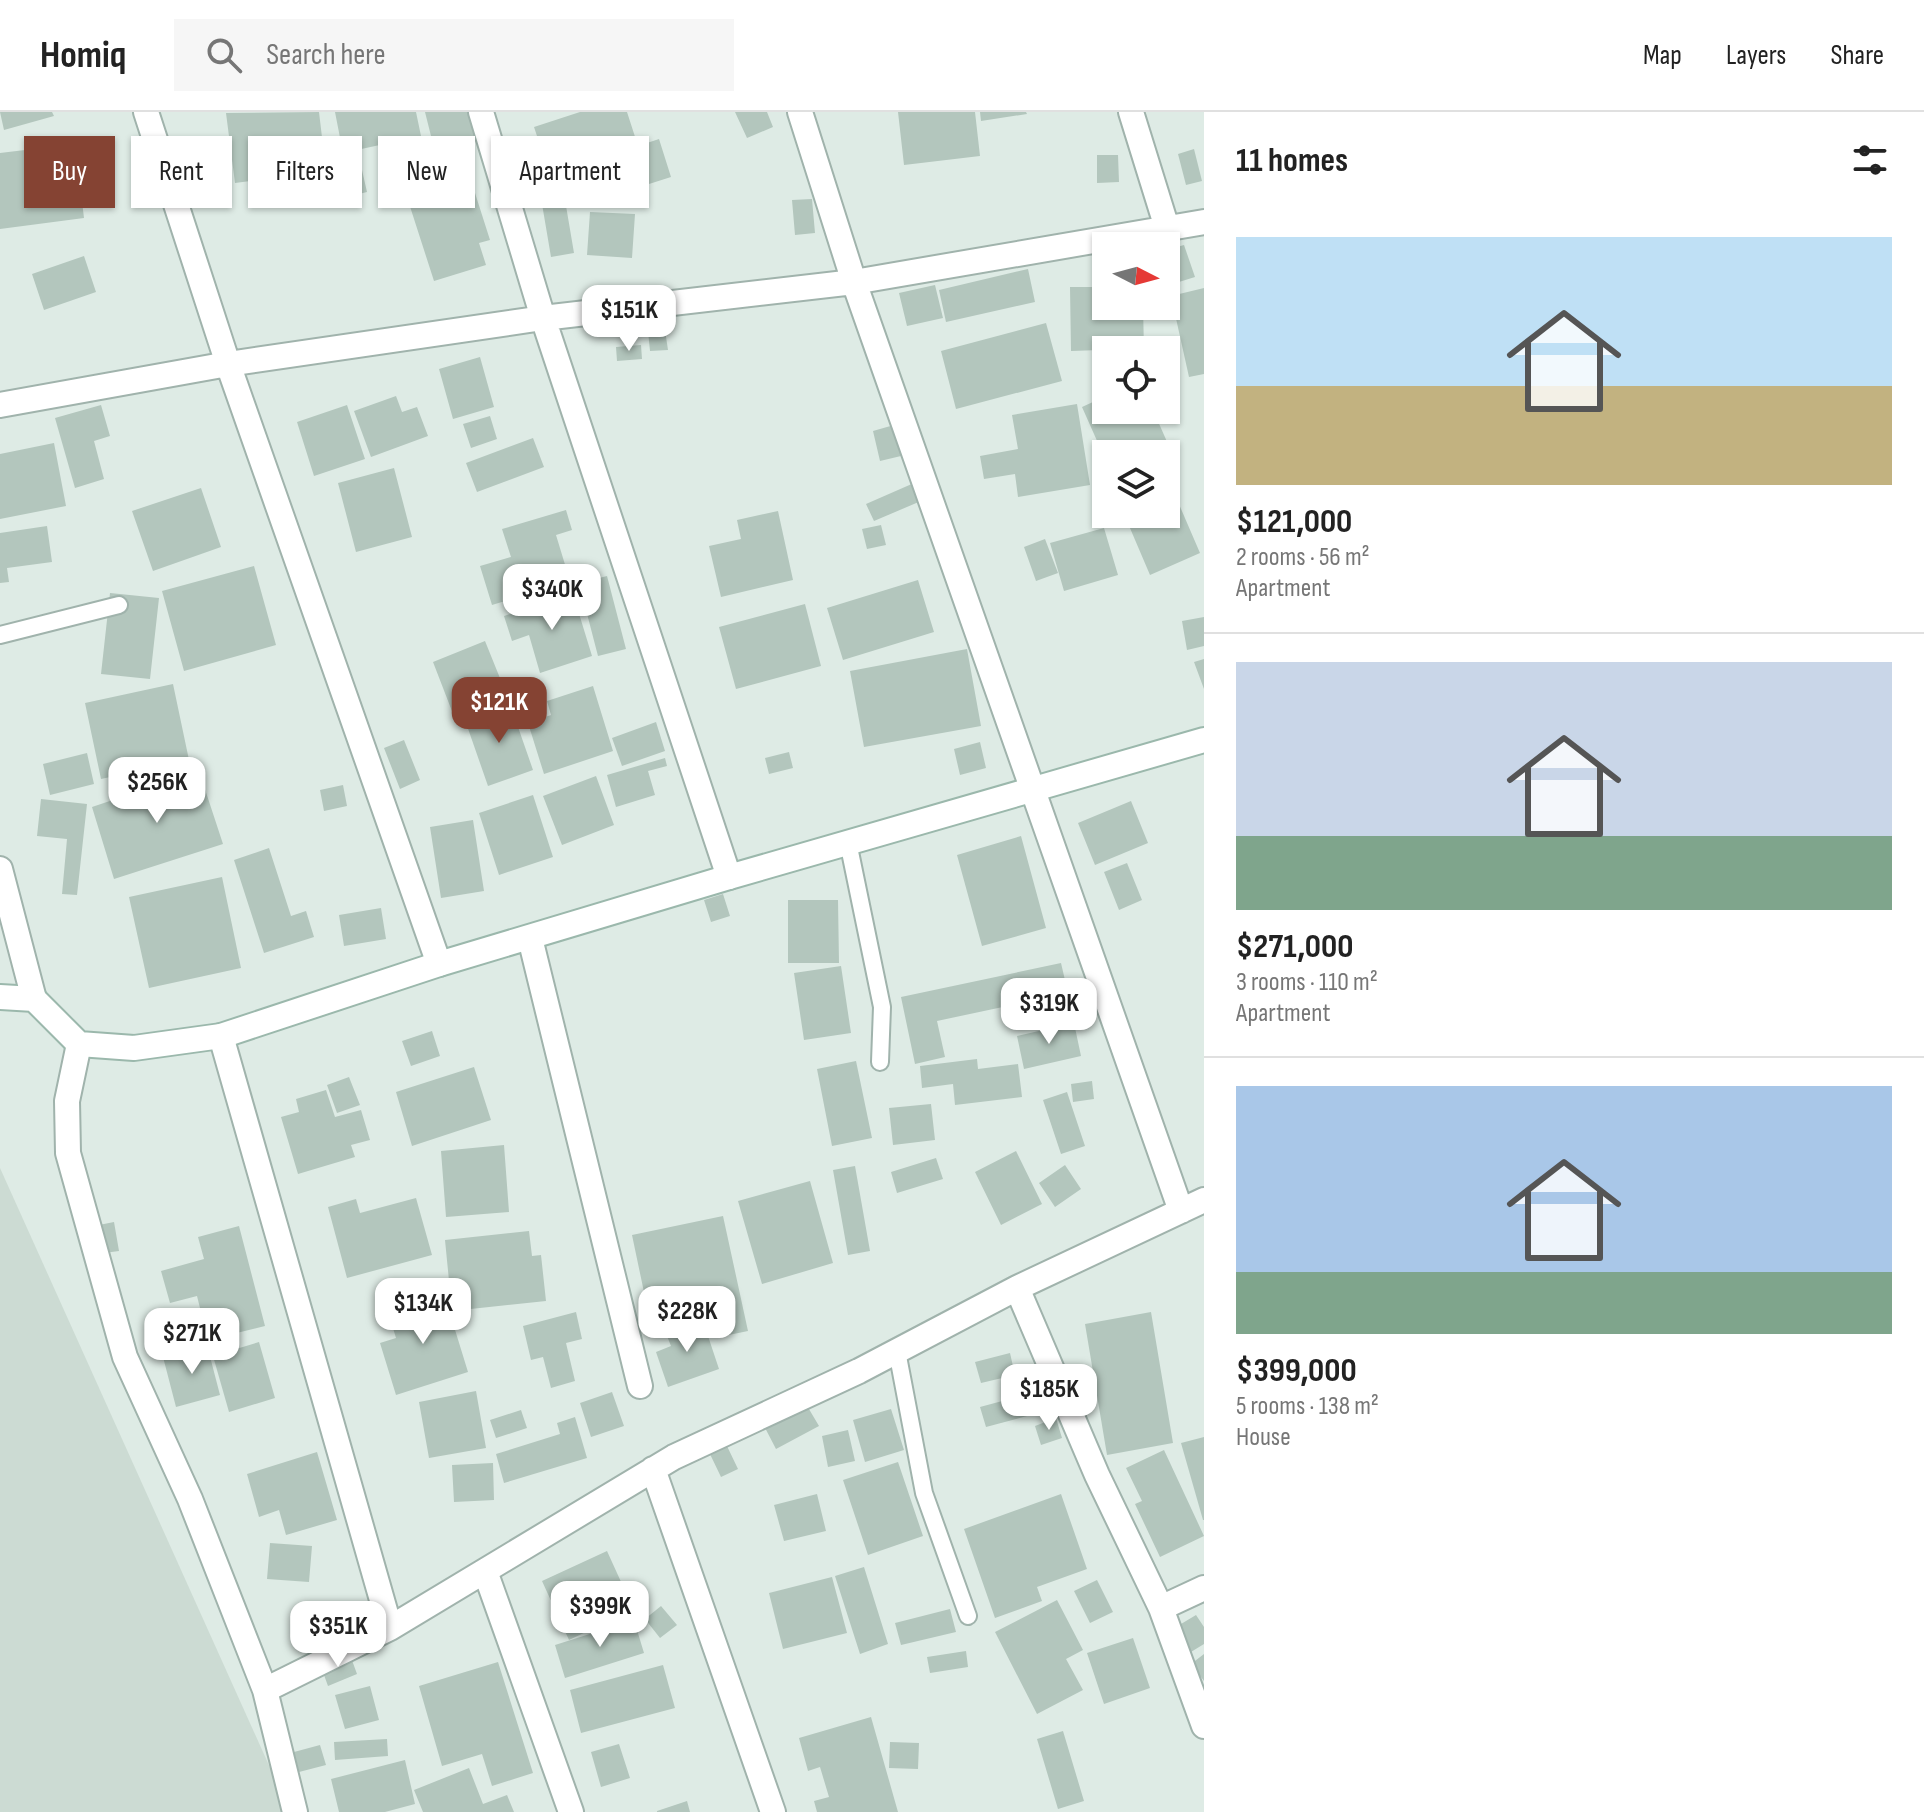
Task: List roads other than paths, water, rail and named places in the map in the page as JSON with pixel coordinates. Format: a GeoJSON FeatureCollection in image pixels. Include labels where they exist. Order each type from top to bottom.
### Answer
{"type":"FeatureCollection","features":[{"type":"Feature","properties":{"kind":"street"},"geometry":{"type":"LineString","coordinates":[[146,112],[228,364],[439,964]]}},
{"type":"Feature","properties":{"kind":"street"},"geometry":{"type":"LineString","coordinates":[[481,112],[543,318],[729,877]]}},
{"type":"Feature","properties":{"kind":"street"},"geometry":{"type":"LineString","coordinates":[[800,112],[854,282],[1181,1211]]}},
{"type":"Feature","properties":{"kind":"street"},"geometry":{"type":"LineString","coordinates":[[1131,112],[1167,228]]}},
{"type":"Feature","properties":{"kind":"street"},"geometry":{"type":"LineString","coordinates":[[0,405],[228,364],[543,318],[854,282],[1204,222]]}},
{"type":"Feature","properties":{"kind":"street"},"geometry":{"type":"LineString","coordinates":[[0,869],[34,999],[79,1044],[134,1048],[221,1036],[439,964],[1031,787],[1091,774],[1204,740]]}},
{"type":"Feature","properties":{"kind":"street"},"geometry":{"type":"LineString","coordinates":[[530,938],[640,1386]]}},
{"type":"Feature","properties":{"kind":"street"},"geometry":{"type":"LineString","coordinates":[[0,997],[34,999]]}},
{"type":"Feature","properties":{"kind":"street"},"geometry":{"type":"LineString","coordinates":[[221,1036],[390,1628]]}},
{"type":"Feature","properties":{"kind":"street"},"geometry":{"type":"LineString","coordinates":[[79,1044],[67,1101],[68,1153],[121,1342],[190,1499],[265,1690],[295,1812]]}},
{"type":"Feature","properties":{"kind":"street"},"geometry":{"type":"LineString","coordinates":[[265,1690],[390,1628],[653,1469],[897,1351],[1017,1288],[1204,1200]]}},
{"type":"Feature","properties":{"kind":"street"},"geometry":{"type":"LineString","coordinates":[[1017,1288],[1097,1475],[1161,1608],[1204,1726]]}},
{"type":"Feature","properties":{"kind":"street"},"geometry":{"type":"LineString","coordinates":[[653,1469],[773,1812]]}},
{"type":"Feature","properties":{"kind":"street"},"geometry":{"type":"LineString","coordinates":[[485,1571],[571,1812]]}},
{"type":"Feature","properties":{"kind":"street"},"geometry":{"type":"LineString","coordinates":[[1161,1608],[1204,1588]]}},
{"type":"Feature","properties":{"kind":"lane"},"geometry":{"type":"LineString","coordinates":[[0,635],[119,605]]}},
{"type":"Feature","properties":{"kind":"lane"},"geometry":{"type":"LineString","coordinates":[[848,842],[882,1007],[880,1062]]}},
{"type":"Feature","properties":{"kind":"lane"},"geometry":{"type":"LineString","coordinates":[[897,1351],[924,1493],[968,1616]]}}]}
